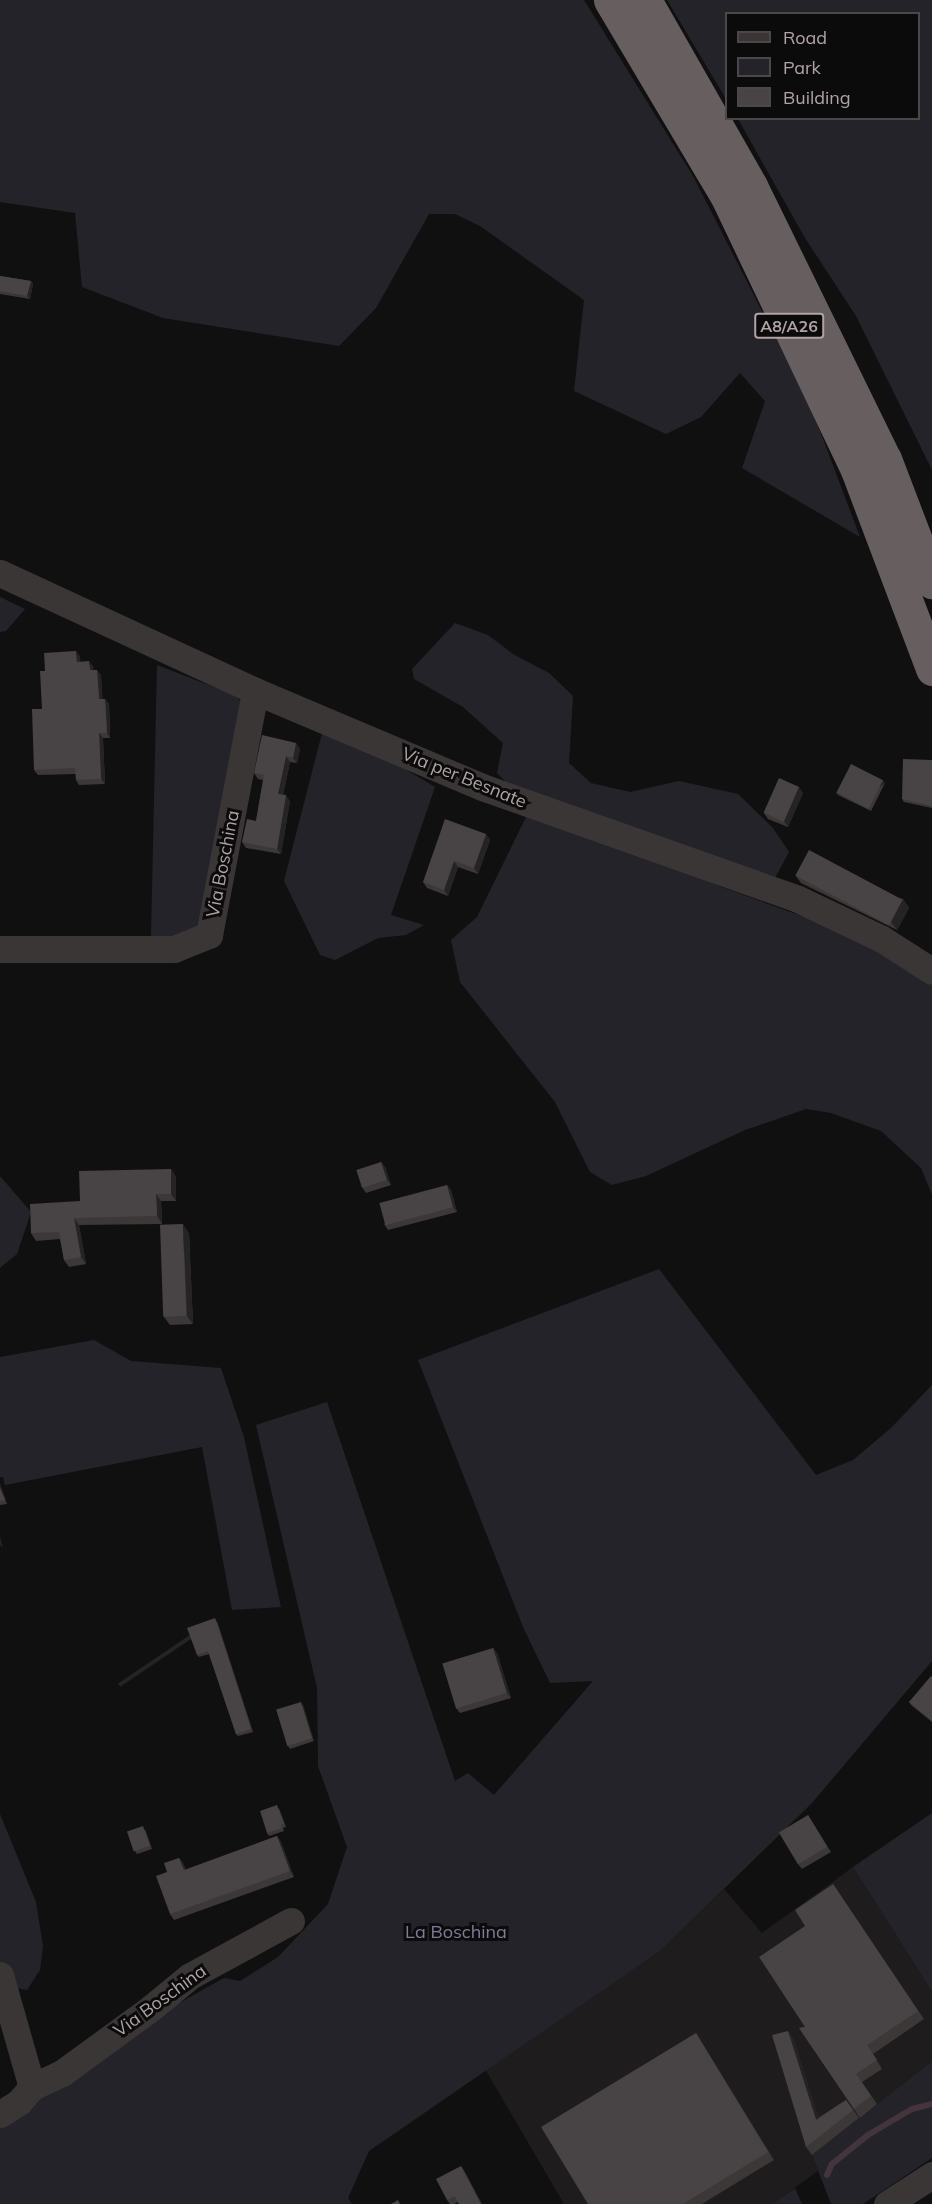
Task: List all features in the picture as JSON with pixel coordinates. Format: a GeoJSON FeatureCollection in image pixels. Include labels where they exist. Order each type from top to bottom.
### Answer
{"type":"FeatureCollection","features":[{"type":"Feature","properties":{"kind":"highway","name":"A8/A26"},"geometry":{"type":"LineString","coordinates":[[610,0],[731,206],[858,470],[932,669]]}},
{"type":"Feature","properties":{"kind":"highway","name":"A8/A26"},"geometry":{"type":"LineString","coordinates":[[645,0],[751,186],[885,459],[932,582]]}},
{"type":"Feature","properties":{"kind":"street","name":"Via per Besnate"},"geometry":{"type":"LineString","coordinates":[[0,573],[255,692],[482,787],[798,899],[882,939],[932,971]]}},
{"type":"Feature","properties":{"kind":"street","name":"Via Boschina"},"geometry":{"type":"LineString","coordinates":[[0,949],[174,949],[209,935],[255,692]]}},
{"type":"Feature","properties":{"kind":"street","name":"Via Boschina"},"geometry":{"type":"LineString","coordinates":[[0,2114],[19,2102],[32,2087],[62,2073],[151,2008],[190,1976],[291,1921]]}},
{"type":"Feature","properties":{"kind":"street"},"geometry":{"type":"LineString","coordinates":[[0,1975],[32,2087]]}},
{"type":"Feature","properties":{"kind":"street"},"geometry":{"type":"LineString","coordinates":[[887,2204],[932,2175]]}},
{"type":"Feature","properties":{"kind":"street"},"geometry":{"type":"LineString","coordinates":[[919,2204],[932,2196]]}},
{"type":"Feature","properties":{"kind":"shaded area"},"geometry":{"type":"Polygon","coordinates":[[[853,1867],[932,1992],[932,2061],[812,2155],[818,2171],[772,2204],[564,2204],[485,2069],[660,1951],[724,1889],[762,1933],[853,1867]]]}},
{"type":"Feature","properties":{"kind":"green space"},"geometry":{"type":"Polygon","coordinates":[[[0,0],[584,0],[693,176],[811,407],[860,537],[742,468],[765,401],[740,373],[701,417],[666,434],[574,391],[584,300],[480,226],[455,214],[429,214],[376,308],[339,346],[163,318],[82,287],[75,213],[0,202],[0,0]]]}},
{"type":"Feature","properties":{"kind":"green space"},"geometry":{"type":"Polygon","coordinates":[[[667,0],[932,0],[932,470],[856,316],[805,238],[739,120],[920,120],[920,12],[725,12],[725,97],[667,0]]]}},
{"type":"Feature","properties":{"kind":"green space"},"geometry":{"type":"Polygon","coordinates":[[[0,597],[25,609],[6,631],[0,632],[0,597]]]}},
{"type":"Feature","properties":{"kind":"green space"},"geometry":{"type":"Polygon","coordinates":[[[455,623],[488,635],[513,654],[549,673],[573,696],[569,763],[591,783],[630,792],[679,781],[738,794],[773,828],[789,852],[775,878],[508,784],[497,773],[503,743],[463,707],[414,679],[412,669],[455,623]]]}},
{"type":"Feature","properties":{"kind":"green space"},"geometry":{"type":"Polygon","coordinates":[[[157,665],[237,696],[245,709],[201,926],[186,936],[151,936],[157,665]]]}},
{"type":"Feature","properties":{"kind":"green space"},"geometry":{"type":"Polygon","coordinates":[[[322,733],[398,765],[435,787],[391,915],[424,925],[406,935],[378,938],[335,960],[320,955],[284,881],[322,733]]]}},
{"type":"Feature","properties":{"kind":"green space"},"geometry":{"type":"Polygon","coordinates":[[[527,815],[670,864],[719,886],[851,934],[932,984],[932,1195],[921,1168],[881,1131],[831,1113],[806,1109],[745,1130],[646,1176],[612,1185],[590,1172],[555,1102],[460,982],[451,940],[477,917],[527,815]]]}},
{"type":"Feature","properties":{"kind":"green space"},"geometry":{"type":"Polygon","coordinates":[[[0,1176],[31,1212],[17,1254],[0,1268],[0,1176]]]}},
{"type":"Feature","properties":{"kind":"green space","name":"La Boschina"},"geometry":{"type":"Polygon","coordinates":[[[659,1269],[816,1475],[853,1460],[891,1428],[932,1385],[932,1661],[812,1803],[660,1951],[369,2151],[348,2198],[352,2204],[0,2204],[0,2118],[172,2007],[224,1978],[240,1981],[278,1957],[328,1904],[347,1847],[318,1766],[317,1688],[256,1425],[327,1402],[455,1781],[468,1773],[494,1795],[593,1681],[550,1683],[523,1627],[418,1360],[659,1269]]]}},
{"type":"Feature","properties":{"kind":"green space"},"geometry":{"type":"Polygon","coordinates":[[[94,1340],[131,1361],[221,1368],[244,1437],[281,1607],[232,1610],[202,1447],[5,1485],[3,1477],[0,1477],[0,1357],[94,1340]]]}},
{"type":"Feature","properties":{"kind":"green space"},"geometry":{"type":"Polygon","coordinates":[[[932,1813],[932,1992],[853,1867],[932,1813]]]}},
{"type":"Feature","properties":{"kind":"green space"},"geometry":{"type":"Polygon","coordinates":[[[0,1814],[36,1902],[43,1946],[40,1970],[27,1990],[0,1985],[0,1814]]]}},
{"type":"Feature","properties":{"kind":"green space"},"geometry":{"type":"Polygon","coordinates":[[[932,2061],[932,2158],[863,2204],[831,2204],[812,2155],[932,2061]]]}},
{"type":"Feature","properties":{"kind":"green space"},"geometry":{"type":"Polygon","coordinates":[[[795,2188],[802,2204],[772,2204],[795,2188]]]}},
{"type":"Feature","properties":{"kind":"building"},"geometry":{"type":"Polygon","coordinates":[[[0,276],[31,281],[27,296],[0,291],[0,276]]]}},
{"type":"Feature","properties":{"kind":"building"},"geometry":{"type":"Polygon","coordinates":[[[76,651],[77,662],[89,661],[90,670],[97,670],[99,699],[105,699],[107,733],[99,733],[101,779],[76,780],[75,768],[34,770],[32,709],[42,709],[40,671],[45,671],[44,653],[76,651]]]}},
{"type":"Feature","properties":{"kind":"building"},"geometry":{"type":"Polygon","coordinates":[[[262,735],[296,743],[293,758],[286,756],[278,794],[286,795],[277,849],[242,842],[247,819],[256,821],[264,775],[254,773],[262,735]]]}},
{"type":"Feature","properties":{"kind":"building"},"geometry":{"type":"Polygon","coordinates":[[[903,759],[932,760],[932,806],[902,799],[903,759]]]}},
{"type":"Feature","properties":{"kind":"building"},"geometry":{"type":"Polygon","coordinates":[[[851,764],[883,780],[869,809],[836,793],[851,764]]]}},
{"type":"Feature","properties":{"kind":"building"},"geometry":{"type":"Polygon","coordinates":[[[779,778],[799,787],[784,822],[764,813],[779,778]]]}},
{"type":"Feature","properties":{"kind":"building"},"geometry":{"type":"Polygon","coordinates":[[[445,819],[486,834],[474,868],[454,861],[444,890],[423,882],[445,819]]]}},
{"type":"Feature","properties":{"kind":"building"},"geometry":{"type":"Polygon","coordinates":[[[809,850],[903,900],[889,925],[795,876],[809,850]]]}},
{"type":"Feature","properties":{"kind":"building"},"geometry":{"type":"Polygon","coordinates":[[[381,1162],[387,1180],[362,1188],[356,1170],[381,1162]]]}},
{"type":"Feature","properties":{"kind":"building"},"geometry":{"type":"Polygon","coordinates":[[[171,1169],[171,1194],[156,1194],[157,1216],[74,1218],[81,1257],[64,1260],[59,1232],[31,1233],[30,1204],[80,1201],[79,1171],[171,1169]]]}},
{"type":"Feature","properties":{"kind":"building"},"geometry":{"type":"Polygon","coordinates":[[[447,1185],[453,1207],[385,1225],[379,1203],[447,1185]]]}},
{"type":"Feature","properties":{"kind":"building"},"geometry":{"type":"Polygon","coordinates":[[[183,1224],[186,1316],[163,1317],[160,1225],[183,1224]]]}},
{"type":"Feature","properties":{"kind":"building"},"geometry":{"type":"Polygon","coordinates":[[[0,1488],[5,1500],[0,1501],[0,1488]]]}},
{"type":"Feature","properties":{"kind":"building"},"geometry":{"type":"Polygon","coordinates":[[[215,1618],[251,1729],[236,1734],[208,1651],[197,1655],[187,1628],[215,1618]]]}},
{"type":"Feature","properties":{"kind":"building"},"geometry":{"type":"Polygon","coordinates":[[[493,1648],[507,1693],[456,1708],[442,1663],[493,1648]]]}},
{"type":"Feature","properties":{"kind":"building"},"geometry":{"type":"Polygon","coordinates":[[[932,1677],[932,1721],[909,1702],[932,1677]]]}},
{"type":"Feature","properties":{"kind":"building"},"geometry":{"type":"Polygon","coordinates":[[[301,1702],[312,1738],[287,1746],[276,1710],[301,1702]]]}},
{"type":"Feature","properties":{"kind":"building"},"geometry":{"type":"Polygon","coordinates":[[[277,1805],[284,1824],[281,1825],[282,1828],[267,1833],[260,1811],[277,1805]]]}},
{"type":"Feature","properties":{"kind":"building"},"geometry":{"type":"Polygon","coordinates":[[[808,1815],[827,1847],[798,1864],[779,1833],[808,1815]]]}},
{"type":"Feature","properties":{"kind":"building"},"geometry":{"type":"Polygon","coordinates":[[[143,1826],[150,1846],[134,1851],[127,1832],[143,1826]]]}},
{"type":"Feature","properties":{"kind":"building"},"geometry":{"type":"Polygon","coordinates":[[[277,1836],[290,1871],[170,1914],[156,1876],[167,1872],[164,1863],[179,1858],[184,1870],[277,1836]]]}},
{"type":"Feature","properties":{"kind":"building"},"geometry":{"type":"Polygon","coordinates":[[[833,1884],[918,2011],[867,2045],[877,2060],[856,2074],[871,2096],[854,2109],[799,2028],[805,2027],[759,1957],[805,1926],[795,1910],[833,1884]]]}},
{"type":"Feature","properties":{"kind":"building"},"geometry":{"type":"Polygon","coordinates":[[[788,2031],[816,2120],[846,2100],[853,2110],[806,2147],[772,2035],[788,2031]]]}},
{"type":"Feature","properties":{"kind":"building"},"geometry":{"type":"Polygon","coordinates":[[[696,2033],[768,2152],[683,2204],[588,2204],[541,2127],[696,2033]]]}},
{"type":"Feature","properties":{"kind":"building"},"geometry":{"type":"Polygon","coordinates":[[[461,2166],[481,2204],[459,2204],[455,2196],[447,2200],[436,2179],[461,2166]]]}},
{"type":"Feature","properties":{"kind":"waterway"},"geometry":{"type":"LineString","coordinates":[[827,2175],[832,2164],[868,2135],[912,2109],[932,2104]]}}]}
